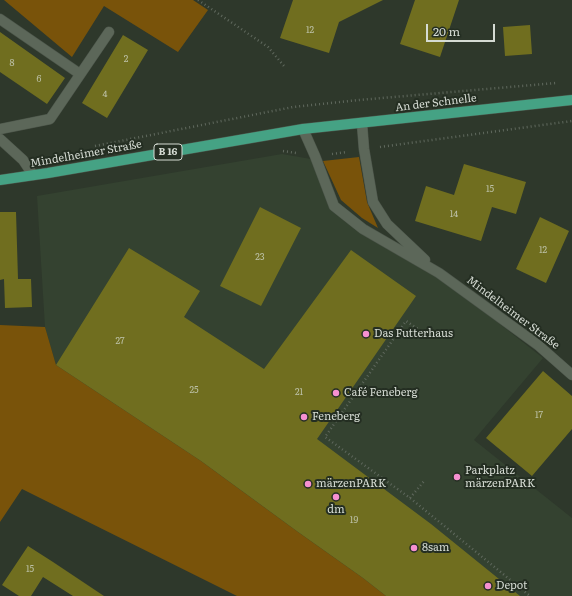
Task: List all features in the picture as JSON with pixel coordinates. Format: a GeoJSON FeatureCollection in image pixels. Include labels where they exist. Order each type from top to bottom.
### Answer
{"type":"FeatureCollection","features":[{"type":"Feature","properties":{"kind":"main road","name":"An der Schnelle"},"geometry":{"type":"LineString","coordinates":[[303,129],[362,124],[572,100]]}},
{"type":"Feature","properties":{"kind":"main road","name":"Mindelheimer Straße"},"geometry":{"type":"LineString","coordinates":[[0,180],[303,129]]}},
{"type":"Feature","properties":{"kind":"street"},"geometry":{"type":"LineString","coordinates":[[0,19],[80,74]]}},
{"type":"Feature","properties":{"kind":"street"},"geometry":{"type":"LineString","coordinates":[[0,129],[50,120],[109,32]]}},
{"type":"Feature","properties":{"kind":"street","name":"Mindelheimer Straße"},"geometry":{"type":"LineString","coordinates":[[362,124],[364,150],[373,202],[387,224],[439,273]]}},
{"type":"Feature","properties":{"kind":"street","name":"Mindelheimer Straße"},"geometry":{"type":"LineString","coordinates":[[303,129],[334,206],[363,229],[439,273],[538,345],[572,375]]}},
{"type":"Feature","properties":{"kind":"street"},"geometry":{"type":"LineString","coordinates":[[0,139],[23,160],[34,175]]}},
{"type":"Feature","properties":{"kind":"path"},"geometry":{"type":"LineString","coordinates":[[198,0],[268,47],[284,66]]}},
{"type":"Feature","properties":{"kind":"path"},"geometry":{"type":"LineString","coordinates":[[92,146],[293,107],[556,83]]}},
{"type":"Feature","properties":{"kind":"path"},"geometry":{"type":"LineString","coordinates":[[315,156],[572,121]]}},
{"type":"Feature","properties":{"kind":"path"},"geometry":{"type":"LineString","coordinates":[[424,333],[406,321],[325,437],[410,498],[530,596]]}},
{"type":"Feature","properties":{"kind":"path"},"geometry":{"type":"LineString","coordinates":[[410,498],[425,480]]}},
{"type":"Feature","properties":{"kind":"shaded area"},"geometry":{"type":"Polygon","coordinates":[[[4,0],[193,0],[208,10],[178,52],[104,6],[72,57],[4,0]]]}},
{"type":"Feature","properties":{"kind":"shaded area"},"geometry":{"type":"Polygon","coordinates":[[[282,154],[311,159],[331,208],[361,233],[437,278],[496,321],[543,358],[474,440],[572,518],[572,596],[386,596],[201,461],[56,365],[45,327],[37,196],[282,154]]]}},
{"type":"Feature","properties":{"kind":"shaded area"},"geometry":{"type":"Polygon","coordinates":[[[359,157],[367,202],[378,228],[362,218],[341,200],[323,161],[359,157]]]}},
{"type":"Feature","properties":{"kind":"shaded area"},"geometry":{"type":"Polygon","coordinates":[[[0,325],[45,327],[56,365],[201,461],[386,596],[237,596],[22,489],[0,522],[0,325]]]}},
{"type":"Feature","properties":{"kind":"building"},"geometry":{"type":"Polygon","coordinates":[[[293,0],[383,0],[339,22],[329,53],[280,38],[293,0]]]}},
{"type":"Feature","properties":{"kind":"building"},"geometry":{"type":"Polygon","coordinates":[[[415,0],[459,0],[440,57],[400,44],[415,0]]]}},
{"type":"Feature","properties":{"kind":"building"},"geometry":{"type":"Polygon","coordinates":[[[530,25],[532,54],[505,56],[503,27],[530,25]]]}},
{"type":"Feature","properties":{"kind":"building"},"geometry":{"type":"Polygon","coordinates":[[[0,32],[65,78],[47,104],[0,72],[0,32]]]}},
{"type":"Feature","properties":{"kind":"building"},"geometry":{"type":"Polygon","coordinates":[[[123,35],[148,50],[107,118],[82,103],[123,35]]]}},
{"type":"Feature","properties":{"kind":"building"},"geometry":{"type":"Polygon","coordinates":[[[464,164],[526,182],[516,214],[492,207],[481,241],[415,221],[426,186],[454,195],[464,164]]]}},
{"type":"Feature","properties":{"kind":"building"},"geometry":{"type":"Polygon","coordinates":[[[260,207],[301,228],[261,306],[220,286],[260,207]]]}},
{"type":"Feature","properties":{"kind":"building"},"geometry":{"type":"Polygon","coordinates":[[[0,212],[16,212],[18,279],[31,279],[32,307],[5,308],[4,279],[0,280],[0,212]]]}},
{"type":"Feature","properties":{"kind":"building"},"geometry":{"type":"Polygon","coordinates":[[[540,217],[569,231],[546,283],[516,269],[540,217]]]}},
{"type":"Feature","properties":{"kind":"building"},"geometry":{"type":"Polygon","coordinates":[[[129,248],[200,291],[184,317],[264,369],[351,250],[416,296],[317,439],[431,524],[520,596],[386,596],[201,461],[56,365],[129,248]]]}},
{"type":"Feature","properties":{"kind":"building"},"geometry":{"type":"Polygon","coordinates":[[[543,371],[572,396],[572,429],[532,476],[486,438],[543,371]]]}},
{"type":"Feature","properties":{"kind":"building"},"geometry":{"type":"Polygon","coordinates":[[[28,546],[104,596],[73,596],[43,577],[31,596],[19,596],[2,585],[28,546]]]}},
{"type":"Feature","properties":{"kind":"place","name":"Das Futterhaus"},"geometry":{"type":"Point","coordinates":[366,334]}},
{"type":"Feature","properties":{"kind":"place","name":"Café Feneberg"},"geometry":{"type":"Point","coordinates":[336,393]}},
{"type":"Feature","properties":{"kind":"place","name":"Feneberg"},"geometry":{"type":"Point","coordinates":[304,417]}},
{"type":"Feature","properties":{"kind":"place","name":"Parkplatz märzenPARK"},"geometry":{"type":"Point","coordinates":[457,477]}},
{"type":"Feature","properties":{"kind":"place","name":"märzenPARK"},"geometry":{"type":"Point","coordinates":[308,484]}},
{"type":"Feature","properties":{"kind":"place","name":"dm"},"geometry":{"type":"Point","coordinates":[336,497]}},
{"type":"Feature","properties":{"kind":"place","name":"8sam"},"geometry":{"type":"Point","coordinates":[414,548]}},
{"type":"Feature","properties":{"kind":"place","name":"Depot"},"geometry":{"type":"Point","coordinates":[488,586]}}]}
